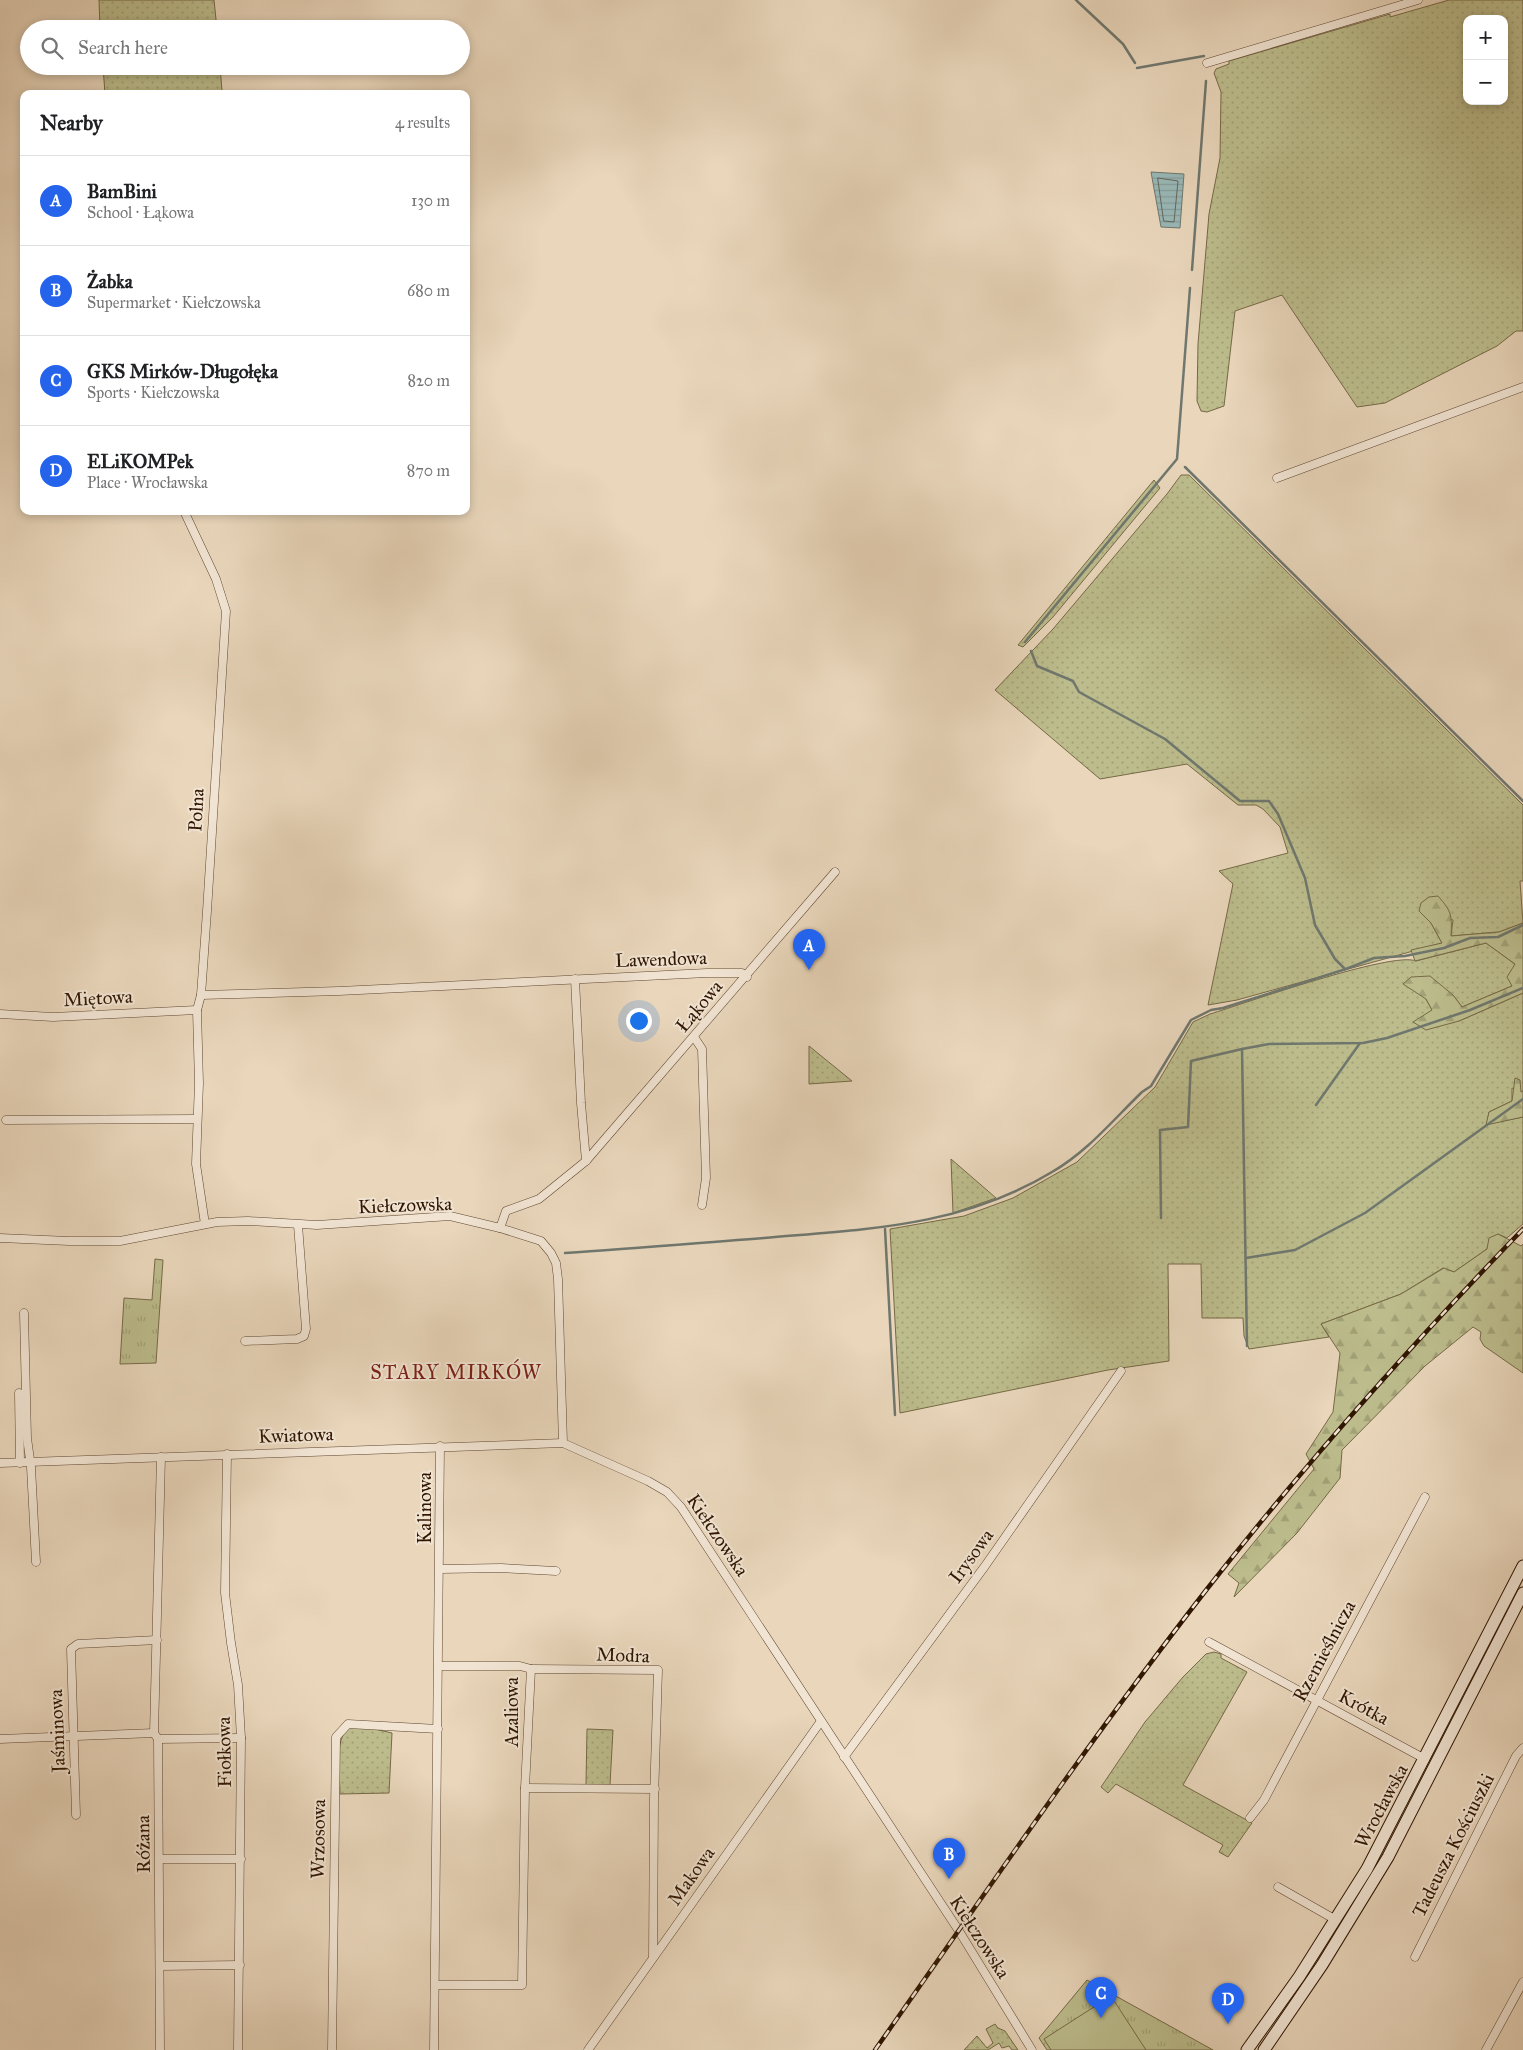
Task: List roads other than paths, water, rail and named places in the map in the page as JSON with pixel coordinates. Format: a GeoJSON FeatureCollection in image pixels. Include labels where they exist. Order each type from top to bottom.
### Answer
{"type":"FeatureCollection","features":[{"type":"Feature","properties":{"kind":"main road","name":"Wrocławska"},"geometry":{"type":"LineString","coordinates":[[1247,2050],[1336,1920],[1367,1869],[1426,1759],[1523,1566]]}},
{"type":"Feature","properties":{"kind":"main road","name":"Wrocławska"},"geometry":{"type":"LineString","coordinates":[[1264,2050],[1322,1965],[1388,1857],[1523,1593]]}},
{"type":"Feature","properties":{"kind":"street"},"geometry":{"type":"LineString","coordinates":[[1207,63],[1407,1],[1418,0]]}},
{"type":"Feature","properties":{"kind":"street"},"geometry":{"type":"LineString","coordinates":[[1277,478],[1523,387]]}},
{"type":"Feature","properties":{"kind":"street","name":"Polna"},"geometry":{"type":"LineString","coordinates":[[186,515],[216,579],[226,611],[201,995],[198,1010],[199,1083],[196,1164],[205,1224]]}},
{"type":"Feature","properties":{"kind":"street","name":"Łąkowa"},"geometry":{"type":"LineString","coordinates":[[500,1228],[506,1211],[540,1199],[586,1161],[747,977],[835,872]]}},
{"type":"Feature","properties":{"kind":"street","name":"Lawendowa"},"geometry":{"type":"LineString","coordinates":[[201,995],[339,991],[716,972],[742,973],[747,977]]}},
{"type":"Feature","properties":{"kind":"street"},"geometry":{"type":"LineString","coordinates":[[575,979],[586,1161]]}},
{"type":"Feature","properties":{"kind":"street","name":"Miętowa"},"geometry":{"type":"LineString","coordinates":[[0,1014],[53,1017],[198,1010]]}},
{"type":"Feature","properties":{"kind":"street"},"geometry":{"type":"LineString","coordinates":[[694,1037],[702,1050],[706,1178],[702,1205]]}},
{"type":"Feature","properties":{"kind":"street"},"geometry":{"type":"LineString","coordinates":[[6,1120],[197,1120]]}},
{"type":"Feature","properties":{"kind":"street","name":"Kiełczowska"},"geometry":{"type":"LineString","coordinates":[[0,1238],[120,1241],[205,1224],[248,1220],[298,1225],[439,1216],[460,1218],[541,1241],[552,1253],[556,1263],[559,1286],[563,1443],[648,1481],[671,1496],[681,1507],[959,1931],[1032,2050]]}},
{"type":"Feature","properties":{"kind":"street"},"geometry":{"type":"LineString","coordinates":[[245,1341],[297,1339],[304,1336],[306,1329],[298,1225]]}},
{"type":"Feature","properties":{"kind":"street"},"geometry":{"type":"LineString","coordinates":[[24,1313],[27,1438],[31,1462],[36,1562]]}},
{"type":"Feature","properties":{"kind":"street","name":"Irysowa"},"geometry":{"type":"LineString","coordinates":[[844,1757],[985,1566],[1121,1371]]}},
{"type":"Feature","properties":{"kind":"street"},"geometry":{"type":"LineString","coordinates":[[18,1393],[20,1463]]}},
{"type":"Feature","properties":{"kind":"street","name":"Kwiatowa"},"geometry":{"type":"LineString","coordinates":[[0,1463],[563,1443]]}},
{"type":"Feature","properties":{"kind":"street","name":"Kalinowa"},"geometry":{"type":"LineString","coordinates":[[440,1446],[440,1666]]}},
{"type":"Feature","properties":{"kind":"street","name":"Fiołkowa"},"geometry":{"type":"LineString","coordinates":[[227,1454],[225,1593],[238,1684],[241,1738],[238,2050]]}},
{"type":"Feature","properties":{"kind":"street","name":"Różana"},"geometry":{"type":"LineString","coordinates":[[160,2050],[160,1860],[156,1736],[161,1457]]}},
{"type":"Feature","properties":{"kind":"street","name":"Rzemieślnicza"},"geometry":{"type":"LineString","coordinates":[[1250,1818],[1264,1800],[1426,1497]]}},
{"type":"Feature","properties":{"kind":"street","name":"Kalinowa"},"geometry":{"type":"LineString","coordinates":[[440,1569],[500,1568],[556,1571]]}},
{"type":"Feature","properties":{"kind":"street","name":"Jaśminowa"},"geometry":{"type":"LineString","coordinates":[[76,1815],[72,1646],[157,1640]]}},
{"type":"Feature","properties":{"kind":"street","name":"Krótka"},"geometry":{"type":"LineString","coordinates":[[1208,1642],[1426,1759]]}},
{"type":"Feature","properties":{"kind":"street"},"geometry":{"type":"LineString","coordinates":[[434,2050],[440,1666]]}},
{"type":"Feature","properties":{"kind":"street","name":"Azaliowa"},"geometry":{"type":"LineString","coordinates":[[435,1985],[522,1985],[526,1788],[531,1669],[520,1666],[440,1666]]}},
{"type":"Feature","properties":{"kind":"street","name":"Modra"},"geometry":{"type":"LineString","coordinates":[[531,1669],[658,1670],[653,1957]]}},
{"type":"Feature","properties":{"kind":"street","name":"Makowa"},"geometry":{"type":"LineString","coordinates":[[588,2050],[821,1722]]}},
{"type":"Feature","properties":{"kind":"street","name":"Wrzosowa"},"geometry":{"type":"LineString","coordinates":[[332,2050],[336,1737],[348,1724],[438,1729]]}},
{"type":"Feature","properties":{"kind":"street"},"geometry":{"type":"LineString","coordinates":[[0,1740],[156,1736],[241,1738]]}},
{"type":"Feature","properties":{"kind":"street","name":"Tadeusza Kościuszki"},"geometry":{"type":"LineString","coordinates":[[1415,1957],[1516,1756],[1523,1748]]}},
{"type":"Feature","properties":{"kind":"street"},"geometry":{"type":"LineString","coordinates":[[526,1788],[655,1789]]}},
{"type":"Feature","properties":{"kind":"street"},"geometry":{"type":"LineString","coordinates":[[160,1860],[241,1859]]}},
{"type":"Feature","properties":{"kind":"street"},"geometry":{"type":"LineString","coordinates":[[1278,1887],[1336,1920]]}},
{"type":"Feature","properties":{"kind":"street"},"geometry":{"type":"LineString","coordinates":[[160,1966],[240,1965]]}},
{"type":"Feature","properties":{"kind":"street"},"geometry":{"type":"LineString","coordinates":[[1486,2050],[1523,1982]]}},
{"type":"Feature","properties":{"kind":"water"},"geometry":{"type":"Polygon","coordinates":[[[1151,172],[1184,174],[1180,228],[1161,227],[1151,172]]]}},
{"type":"Feature","properties":{"kind":"waterway"},"geometry":{"type":"LineString","coordinates":[[1076,0],[1123,44],[1135,63]]}},
{"type":"Feature","properties":{"kind":"waterway"},"geometry":{"type":"LineString","coordinates":[[1137,68],[1204,56]]}},
{"type":"Feature","properties":{"kind":"waterway"},"geometry":{"type":"LineString","coordinates":[[1192,270],[1206,81]]}},
{"type":"Feature","properties":{"kind":"waterway"},"geometry":{"type":"LineString","coordinates":[[1025,642],[1177,459],[1190,288]]}},
{"type":"Feature","properties":{"kind":"waterway"},"geometry":{"type":"LineString","coordinates":[[1185,467],[1523,801]]}},
{"type":"Feature","properties":{"kind":"waterway"},"geometry":{"type":"LineString","coordinates":[[1031,651],[1037,666],[1073,681],[1079,692],[1165,739],[1240,801],[1269,801],[1278,814],[1305,878],[1315,925],[1335,959],[1345,969]]}},
{"type":"Feature","properties":{"kind":"waterway"},"geometry":{"type":"LineString","coordinates":[[565,1253],[876,1228],[948,1215],[983,1204],[1018,1190],[1052,1172],[1077,1155],[1142,1092],[1151,1086],[1191,1020],[1211,1010],[1223,1008],[1346,969],[1374,958],[1405,956],[1444,948],[1470,938],[1498,937],[1523,925]]}},
{"type":"Feature","properties":{"kind":"waterway"},"geometry":{"type":"LineString","coordinates":[[1247,1346],[1242,1049],[1269,1044],[1363,1043],[1387,1038],[1470,1010],[1523,988]]}},
{"type":"Feature","properties":{"kind":"waterway"},"geometry":{"type":"LineString","coordinates":[[1316,1105],[1360,1043]]}},
{"type":"Feature","properties":{"kind":"waterway"},"geometry":{"type":"LineString","coordinates":[[1161,1218],[1160,1130],[1188,1127],[1191,1061],[1242,1049]]}},
{"type":"Feature","properties":{"kind":"waterway"},"geometry":{"type":"LineString","coordinates":[[1246,1258],[1295,1250],[1365,1213],[1523,1099]]}},
{"type":"Feature","properties":{"kind":"waterway"},"geometry":{"type":"LineString","coordinates":[[885,1229],[895,1415]]}},
{"type":"Feature","properties":{"kind":"railway"},"geometry":{"type":"LineString","coordinates":[[875,2050],[1080,1759],[1164,1645],[1244,1542],[1360,1405],[1523,1229]]}},
{"type":"Feature","properties":{"kind":"place","name":"BamBini"},"geometry":{"type":"Point","coordinates":[809,970]}},
{"type":"Feature","properties":{"kind":"place","name":"Żabka"},"geometry":{"type":"Point","coordinates":[949,1879]}},
{"type":"Feature","properties":{"kind":"place","name":"GKS Mirków-Długołęka"},"geometry":{"type":"Point","coordinates":[1101,2018]}},
{"type":"Feature","properties":{"kind":"place","name":"ELiKOMPek"},"geometry":{"type":"Point","coordinates":[1228,2024]}},
{"type":"Feature","properties":{"kind":"district","name":"STARY MIRKÓW"},"geometry":{"type":"Point","coordinates":[456,1372]}}]}
